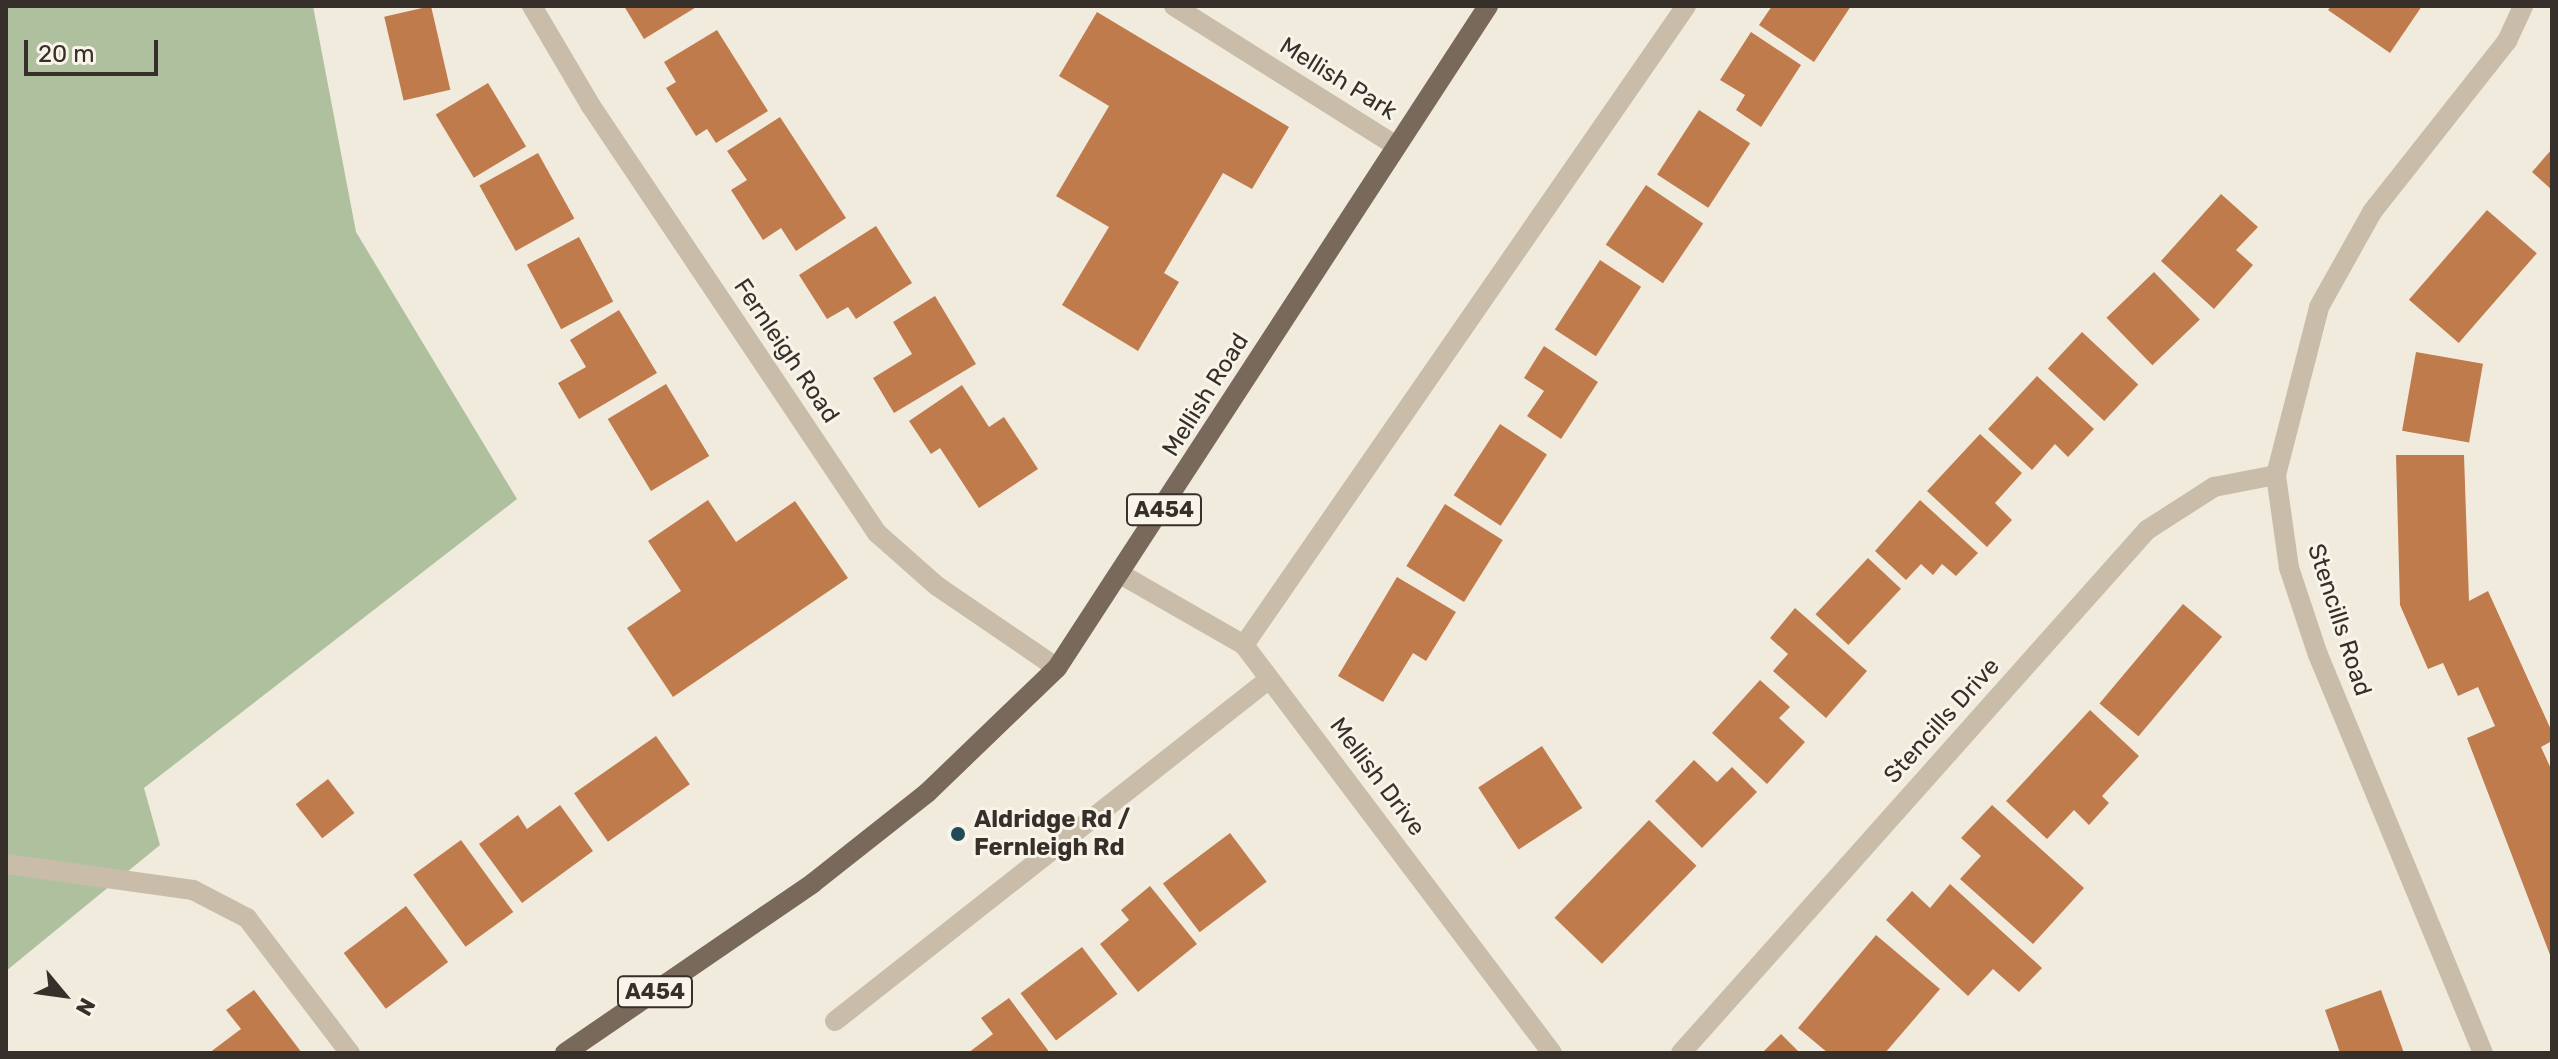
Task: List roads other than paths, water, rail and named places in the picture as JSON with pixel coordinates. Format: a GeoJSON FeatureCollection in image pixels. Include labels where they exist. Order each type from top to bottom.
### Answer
{"type":"FeatureCollection","features":[{"type":"Feature","properties":{"kind":"main road","name":"Mellish Road"},"geometry":{"type":"LineString","coordinates":[[565,1053],[745,930],[927,793],[1057,668],[1122,575],[1393,144],[1488,6]]}},
{"type":"Feature","properties":{"kind":"street","name":"Fernleigh Road"},"geometry":{"type":"LineString","coordinates":[[532,6],[591,106],[877,533],[937,586],[1057,668]]}},
{"type":"Feature","properties":{"kind":"street","name":"Mellish Park"},"geometry":{"type":"LineString","coordinates":[[1174,6],[1393,144]]}},
{"type":"Feature","properties":{"kind":"street"},"geometry":{"type":"LineString","coordinates":[[1244,645],[1686,6]]}},
{"type":"Feature","properties":{"kind":"street","name":"Stencills Road"},"geometry":{"type":"LineString","coordinates":[[2483,1053],[2318,655],[2289,568],[2276,475],[2319,307],[2372,212],[2507,41],[2523,6]]}},
{"type":"Feature","properties":{"kind":"street","name":"Stencills Drive"},"geometry":{"type":"LineString","coordinates":[[1681,1053],[2147,530],[2214,487],[2276,475]]}},
{"type":"Feature","properties":{"kind":"street","name":"Mellish Drive"},"geometry":{"type":"LineString","coordinates":[[1122,575],[1244,645],[1552,1053]]}},
{"type":"Feature","properties":{"kind":"street"},"geometry":{"type":"LineString","coordinates":[[835,1021],[1268,680]]}},
{"type":"Feature","properties":{"kind":"street"},"geometry":{"type":"LineString","coordinates":[[6,864],[193,890],[247,918],[350,1053]]}},
{"type":"Feature","properties":{"kind":"place","name":"Aldridge Rd / Fernleigh Rd"},"geometry":{"type":"Point","coordinates":[958,834]}}]}
